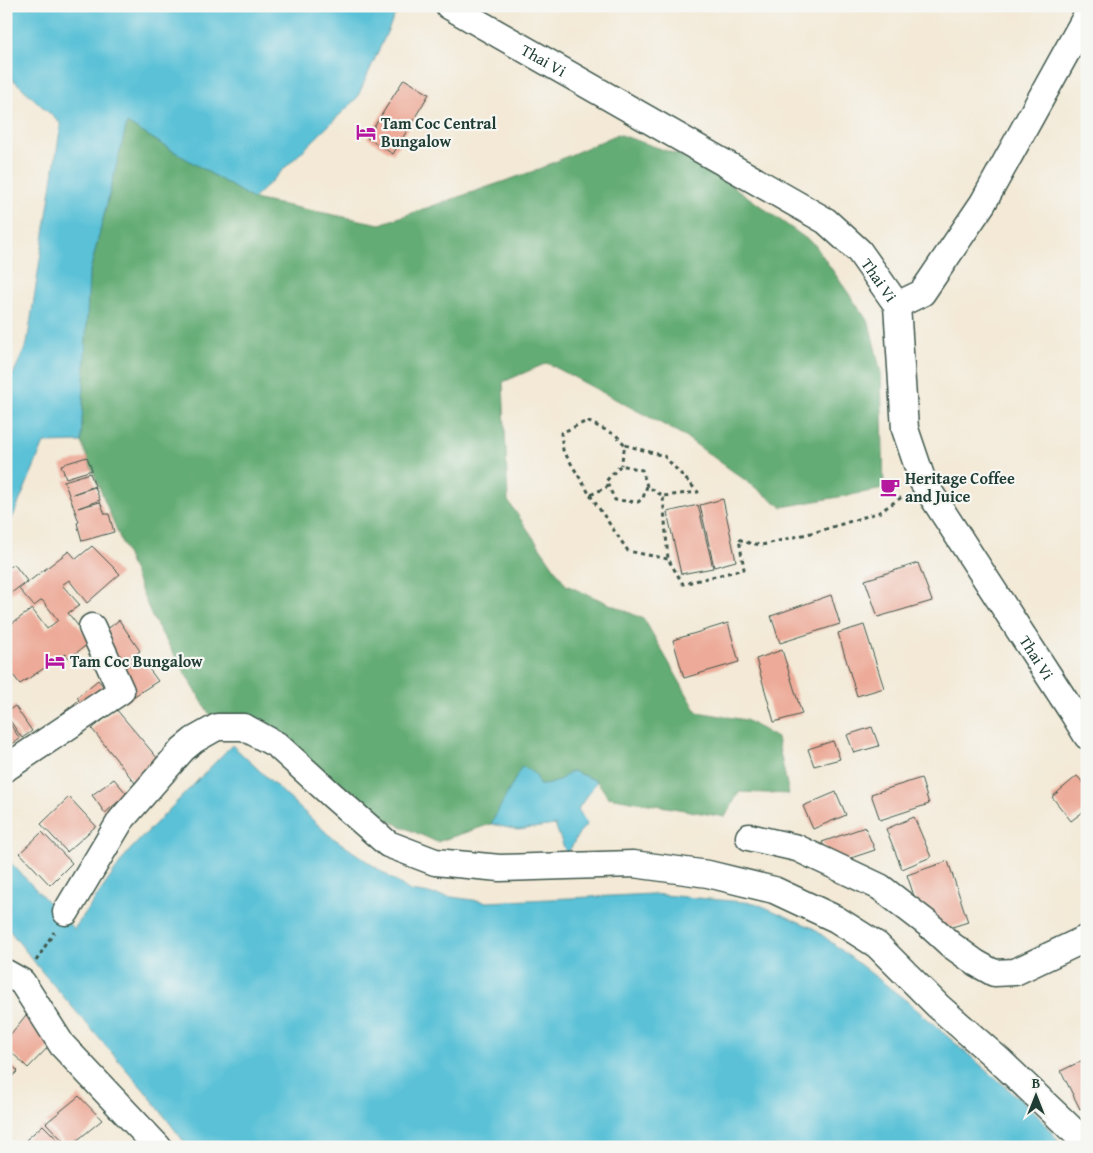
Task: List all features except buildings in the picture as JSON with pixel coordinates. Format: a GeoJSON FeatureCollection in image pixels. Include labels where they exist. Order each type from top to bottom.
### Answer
{"type":"FeatureCollection","features":[{"type":"Feature","properties":{"kind":"street","name":"Thai Vi"},"geometry":{"type":"LineString","coordinates":[[449,6],[826,221],[859,251],[897,306],[905,429],[923,482],[1087,736]]}},
{"type":"Feature","properties":{"kind":"street"},"geometry":{"type":"LineString","coordinates":[[897,306],[922,293],[983,204],[1087,15]]}},
{"type":"Feature","properties":{"kind":"street"},"geometry":{"type":"LineString","coordinates":[[6,768],[121,691],[92,628]]}},
{"type":"Feature","properties":{"kind":"street"},"geometry":{"type":"LineString","coordinates":[[66,912],[121,820],[183,749],[216,727],[244,727],[278,745],[388,844],[435,862],[500,868],[633,864],[708,874],[774,890],[836,919],[877,945],[938,1006],[999,1060],[1087,1144]]}},
{"type":"Feature","properties":{"kind":"street"},"geometry":{"type":"LineString","coordinates":[[749,837],[797,848],[880,887],[976,963],[994,972],[1015,972],[1087,938]]}},
{"type":"Feature","properties":{"kind":"street"},"geometry":{"type":"LineString","coordinates":[[14,978],[62,1045],[158,1147]]}},
{"type":"Feature","properties":{"kind":"path"},"geometry":{"type":"LineString","coordinates":[[647,486],[663,496],[698,492],[664,456],[625,445],[616,435],[587,421],[561,433],[563,450],[590,496],[628,551],[668,559]]}},
{"type":"Feature","properties":{"kind":"path"},"geometry":{"type":"LineString","coordinates":[[621,466],[642,470],[647,486],[643,498],[638,502],[615,500],[606,481],[621,466],[625,445]]}},
{"type":"Feature","properties":{"kind":"path"},"geometry":{"type":"LineString","coordinates":[[663,496],[668,559],[683,584],[744,569],[739,540],[762,545],[823,530],[880,512],[923,482]]}},
{"type":"Feature","properties":{"kind":"path"},"geometry":{"type":"LineString","coordinates":[[590,496],[609,486]]}},
{"type":"Feature","properties":{"kind":"path"},"geometry":{"type":"LineString","coordinates":[[14,978],[66,912]]}},
{"type":"Feature","properties":{"kind":"green space"},"geometry":{"type":"Polygon","coordinates":[[[127,123],[253,199],[380,224],[534,171],[618,134],[699,162],[815,245],[869,323],[881,373],[884,489],[782,507],[683,435],[547,363],[503,382],[508,501],[566,585],[644,619],[697,712],[746,720],[777,738],[789,794],[739,792],[725,817],[608,797],[597,781],[572,771],[553,783],[539,785],[522,767],[491,824],[437,842],[333,796],[277,745],[217,727],[152,617],[81,442],[89,275],[127,123]]]}},
{"type":"Feature","properties":{"kind":"water"},"geometry":{"type":"Polygon","coordinates":[[[6,6],[399,6],[357,98],[253,199],[127,123],[89,275],[81,442],[44,443],[6,533],[6,389],[27,344],[61,124],[6,73],[6,6]]]}},
{"type":"Feature","properties":{"kind":"water"},"geometry":{"type":"Polygon","coordinates":[[[232,745],[329,835],[410,891],[487,902],[652,894],[755,903],[813,928],[908,1002],[1037,1114],[1063,1147],[188,1147],[149,1096],[43,973],[6,926],[6,858],[74,929],[128,852],[232,745]]]}},
{"type":"Feature","properties":{"kind":"water"},"geometry":{"type":"Polygon","coordinates":[[[522,766],[536,775],[539,785],[553,783],[572,771],[597,781],[578,809],[587,824],[579,833],[567,855],[555,825],[518,830],[491,824],[522,766]]]}},
{"type":"Feature","properties":{"kind":"place","name":"Tam Coc Central Bungalow"},"geometry":{"type":"Point","coordinates":[366,132]}},
{"type":"Feature","properties":{"kind":"place","name":"Heritage Coffee and Juice"},"geometry":{"type":"Point","coordinates":[890,487]}},
{"type":"Feature","properties":{"kind":"place","name":"Tam Coc Bungalow"},"geometry":{"type":"Point","coordinates":[55,661]}}]}
